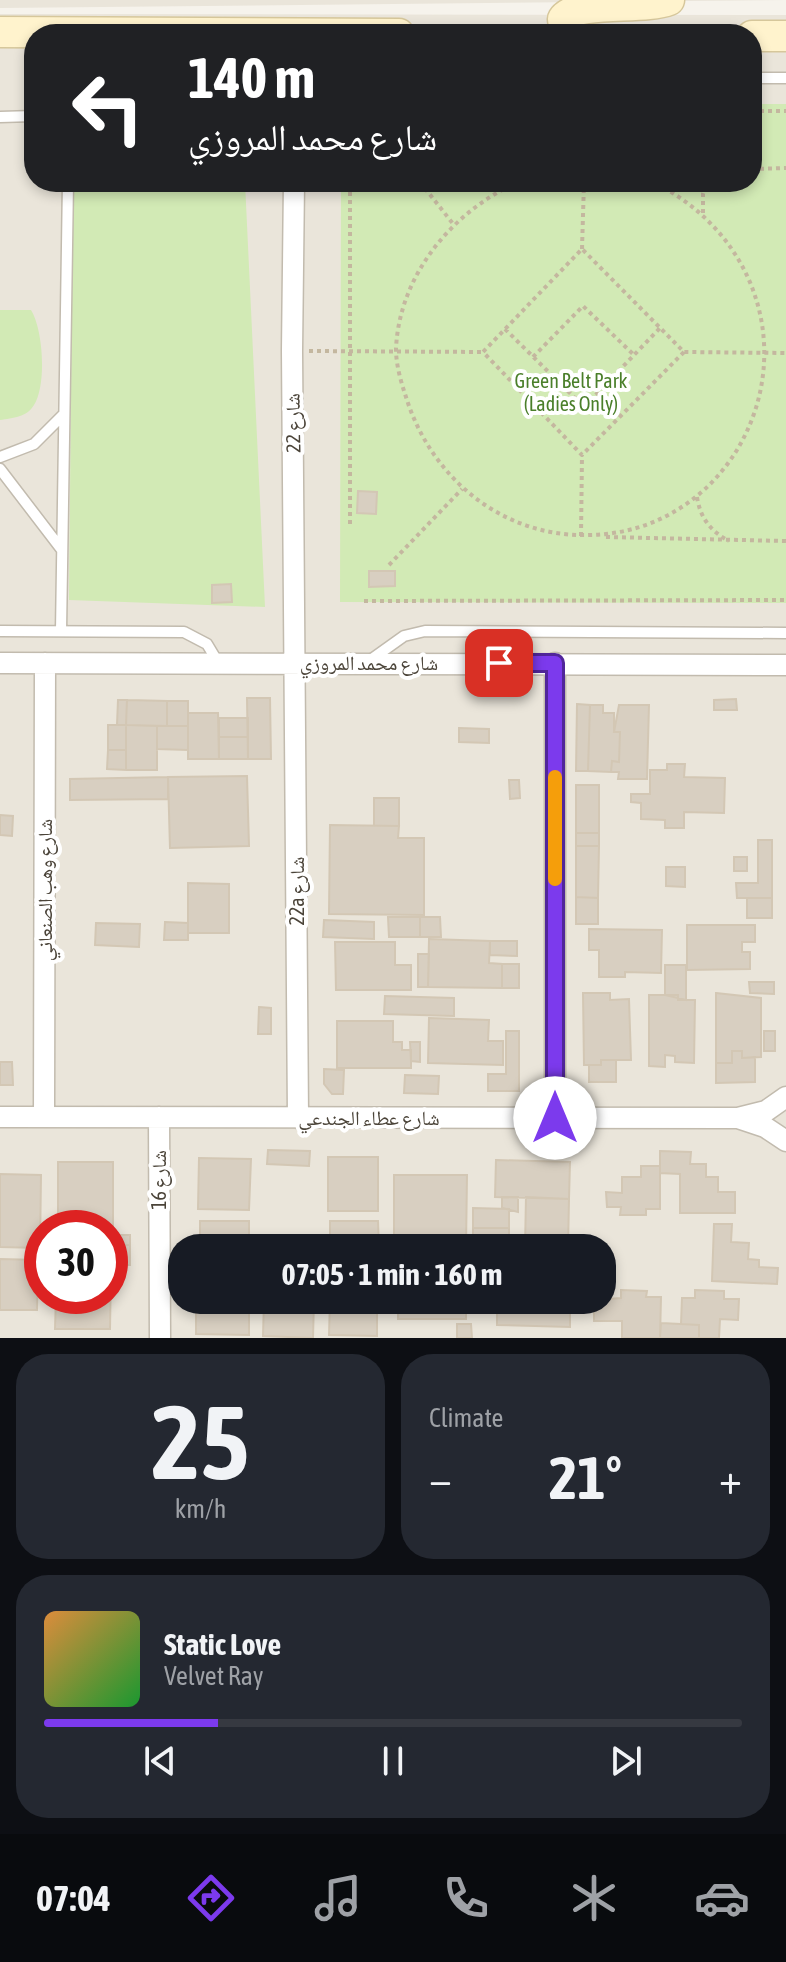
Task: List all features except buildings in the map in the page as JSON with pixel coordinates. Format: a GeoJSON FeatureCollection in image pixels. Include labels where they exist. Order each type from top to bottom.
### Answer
{"type":"FeatureCollection","features":[{"type":"Feature","properties":{"kind":"main road"},"geometry":{"type":"LineString","coordinates":[[564,24],[563,19],[576,8],[644,6],[669,0]]}},
{"type":"Feature","properties":{"kind":"main road"},"geometry":{"type":"LineString","coordinates":[[0,32],[24,32]]}},
{"type":"Feature","properties":{"kind":"main road"},"geometry":{"type":"LineString","coordinates":[[762,36],[786,36]]}},
{"type":"Feature","properties":{"kind":"street","name":"شارع 22"},"geometry":{"type":"LineString","coordinates":[[294,192],[292,351],[297,664]]}},
{"type":"Feature","properties":{"kind":"street","name":"شارع محمد المروزي"},"geometry":{"type":"LineString","coordinates":[[0,663],[786,665]]}},
{"type":"Feature","properties":{"kind":"street","name":"شارع وهب الصنعاني"},"geometry":{"type":"LineString","coordinates":[[44,1117],[45,663]]}},
{"type":"Feature","properties":{"kind":"street"},"geometry":{"type":"LineString","coordinates":[[555,663],[555,1118]]}},
{"type":"Feature","properties":{"kind":"street","name":"22a شارع"},"geometry":{"type":"LineString","coordinates":[[297,664],[298,1118]]}},
{"type":"Feature","properties":{"kind":"street","name":"شارع عطاء الجندعي"},"geometry":{"type":"LineString","coordinates":[[0,1117],[738,1118],[766,1111],[786,1097]]}},
{"type":"Feature","properties":{"kind":"street","name":"شارع 16"},"geometry":{"type":"LineString","coordinates":[[159,1117],[160,1338]]}},
{"type":"Feature","properties":{"kind":"street","name":"شارع عطاء الجندعي"},"geometry":{"type":"LineString","coordinates":[[738,1118],[765,1127],[786,1141]]}},
{"type":"Feature","properties":{"kind":"lane"},"geometry":{"type":"LineString","coordinates":[[762,78],[786,78]]}},
{"type":"Feature","properties":{"kind":"lane"},"geometry":{"type":"LineString","coordinates":[[0,117],[24,116]]}},
{"type":"Feature","properties":{"kind":"lane"},"geometry":{"type":"LineString","coordinates":[[61,631],[68,192]]}},
{"type":"Feature","properties":{"kind":"lane"},"geometry":{"type":"LineString","coordinates":[[0,457],[34,444],[65,413]]}},
{"type":"Feature","properties":{"kind":"lane"},"geometry":{"type":"LineString","coordinates":[[0,469],[62,550]]}},
{"type":"Feature","properties":{"kind":"lane"},"geometry":{"type":"LineString","coordinates":[[0,631],[184,632],[207,644],[219,664]]}},
{"type":"Feature","properties":{"kind":"lane"},"geometry":{"type":"LineString","coordinates":[[365,663],[394,641],[425,631],[786,633]]}},
{"type":"Feature","properties":{"kind":"path"},"geometry":{"type":"LineString","coordinates":[[762,111],[786,111]]}},
{"type":"Feature","properties":{"kind":"path"},"geometry":{"type":"LineString","coordinates":[[762,169],[786,168]]}},
{"type":"Feature","properties":{"kind":"path"},"geometry":{"type":"LineString","coordinates":[[350,192],[350,524]]}},
{"type":"Feature","properties":{"kind":"path"},"geometry":{"type":"LineString","coordinates":[[428,192],[454,225]]}},
{"type":"Feature","properties":{"kind":"path"},"geometry":{"type":"LineString","coordinates":[[500,192],[475,206],[454,225],[420,270],[400,322],[396,352],[410,411],[424,439],[462,488],[517,523],[580,536],[786,541]]}},
{"type":"Feature","properties":{"kind":"path"},"geometry":{"type":"LineString","coordinates":[[483,352],[582,249],[584,192]]}},
{"type":"Feature","properties":{"kind":"path"},"geometry":{"type":"LineString","coordinates":[[580,536],[642,527],[677,511],[697,497],[729,463],[752,422],[763,377],[765,353],[759,309],[744,268],[704,215],[668,192]]}},
{"type":"Feature","properties":{"kind":"path"},"geometry":{"type":"LineString","coordinates":[[704,192],[704,215]]}},
{"type":"Feature","properties":{"kind":"path"},"geometry":{"type":"LineString","coordinates":[[582,249],[684,352],[786,353]]}},
{"type":"Feature","properties":{"kind":"path"},"geometry":{"type":"LineString","coordinates":[[533,357],[583,306],[634,355]]}},
{"type":"Feature","properties":{"kind":"path"},"geometry":{"type":"LineString","coordinates":[[505,329],[584,407],[660,328]]}},
{"type":"Feature","properties":{"kind":"path"},"geometry":{"type":"LineString","coordinates":[[292,351],[483,352],[582,455]]}},
{"type":"Feature","properties":{"kind":"path"},"geometry":{"type":"LineString","coordinates":[[580,536],[582,455],[684,352]]}},
{"type":"Feature","properties":{"kind":"path"},"geometry":{"type":"LineString","coordinates":[[389,565],[462,488]]}},
{"type":"Feature","properties":{"kind":"path"},"geometry":{"type":"LineString","coordinates":[[697,497],[699,509],[711,529],[731,542]]}},
{"type":"Feature","properties":{"kind":"path"},"geometry":{"type":"LineString","coordinates":[[364,601],[786,600]]}},
{"type":"Feature","properties":{"kind":"shaded area"},"geometry":{"type":"Polygon","coordinates":[[[0,0],[786,0],[0,8],[0,0]]]}},
{"type":"Feature","properties":{"kind":"shaded area"},"geometry":{"type":"Polygon","coordinates":[[[0,14],[786,15],[786,1338],[0,1338],[0,14]]]}},
{"type":"Feature","properties":{"kind":"green space","name":"Green Belt Park (Ladies Only)"},"geometry":{"type":"Polygon","coordinates":[[[762,104],[786,104],[786,603],[340,602],[341,192],[762,192],[762,104]]]}},
{"type":"Feature","properties":{"kind":"green space"},"geometry":{"type":"Polygon","coordinates":[[[73,192],[245,192],[265,607],[69,600],[73,192]]]}},
{"type":"Feature","properties":{"kind":"green space"},"geometry":{"type":"Polygon","coordinates":[[[0,310],[31,310],[38,330],[42,371],[38,396],[31,409],[19,416],[0,420],[0,310]]]}},
{"type":"Feature","properties":{"kind":"slow traffic"},"geometry":{"type":"LineString","coordinates":[[555,777],[555,879]]}},
{"type":"Feature","properties":{"kind":"route"},"geometry":{"type":"LineString","coordinates":[[499,663],[555,663],[555,1118]]}}]}
